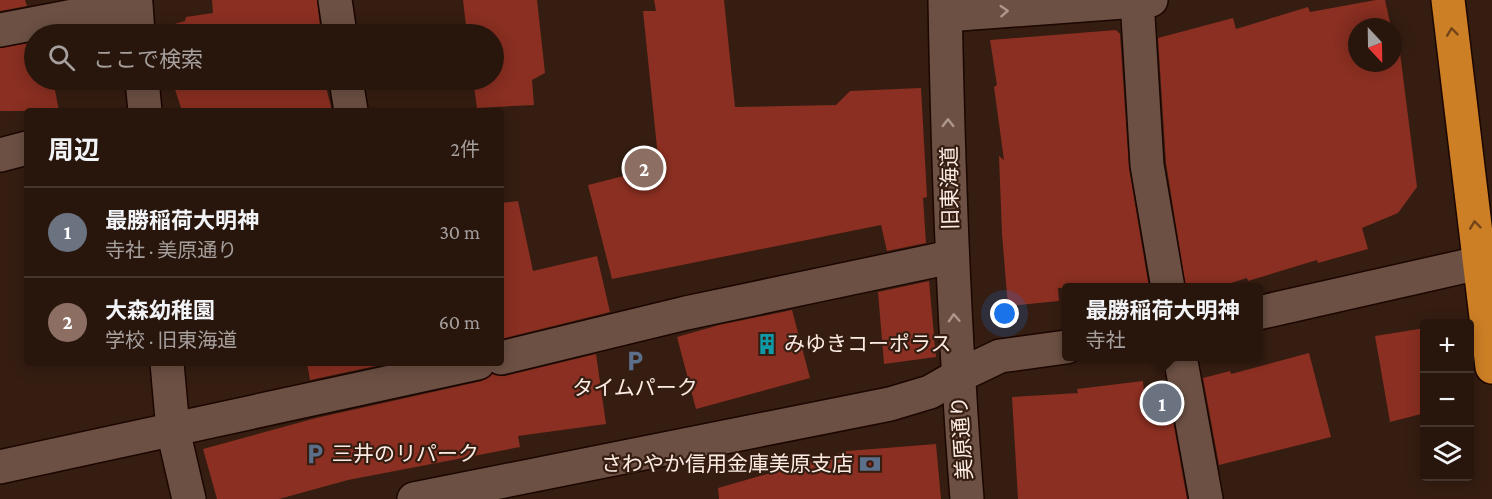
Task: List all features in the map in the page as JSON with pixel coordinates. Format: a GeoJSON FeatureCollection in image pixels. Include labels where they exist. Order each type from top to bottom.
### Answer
{"type":"FeatureCollection","features":[{"type":"Feature","properties":{"kind":"highway"},"geometry":{"type":"LineString","coordinates":[[1448,0],[1486,261],[1492,367]]}},
{"type":"Feature","properties":{"kind":"street"},"geometry":{"type":"LineString","coordinates":[[335,0],[339,24]]}},
{"type":"Feature","properties":{"kind":"street"},"geometry":{"type":"LineString","coordinates":[[945,8],[1141,1],[1147,165],[1167,283]]}},
{"type":"Feature","properties":{"kind":"street","name":"旧東海道"},"geometry":{"type":"LineString","coordinates":[[945,8],[951,257],[957,376]]}},
{"type":"Feature","properties":{"kind":"street"},"geometry":{"type":"LineString","coordinates":[[50,24],[142,13]]}},
{"type":"Feature","properties":{"kind":"street"},"geometry":{"type":"LineString","coordinates":[[0,30],[24,27]]}},
{"type":"Feature","properties":{"kind":"street"},"geometry":{"type":"LineString","coordinates":[[143,90],[145,108]]}},
{"type":"Feature","properties":{"kind":"street"},"geometry":{"type":"LineString","coordinates":[[348,90],[351,108]]}},
{"type":"Feature","properties":{"kind":"street"},"geometry":{"type":"LineString","coordinates":[[0,155],[24,149]]}},
{"type":"Feature","properties":{"kind":"street"},"geometry":{"type":"LineString","coordinates":[[504,357],[686,313],[951,257]]}},
{"type":"Feature","properties":{"kind":"street"},"geometry":{"type":"LineString","coordinates":[[1263,312],[1486,261]]}},
{"type":"Feature","properties":{"kind":"street"},"geometry":{"type":"LineString","coordinates":[[414,499],[890,404],[930,392],[957,376],[1000,356],[1062,348]]}},
{"type":"Feature","properties":{"kind":"street"},"geometry":{"type":"LineString","coordinates":[[1181,361],[1206,499]]}},
{"type":"Feature","properties":{"kind":"street"},"geometry":{"type":"LineString","coordinates":[[167,366],[173,430],[189,499]]}},
{"type":"Feature","properties":{"kind":"street"},"geometry":{"type":"LineString","coordinates":[[0,467],[173,430],[390,372],[449,366]]}},
{"type":"Feature","properties":{"kind":"street","name":"美原通り"},"geometry":{"type":"LineString","coordinates":[[957,376],[967,499]]}},
{"type":"Feature","properties":{"kind":"building"},"geometry":{"type":"Polygon","coordinates":[[[0,0],[25,0],[27,6],[0,11],[0,0]]]}},
{"type":"Feature","properties":{"kind":"building"},"geometry":{"type":"Polygon","coordinates":[[[212,0],[317,0],[320,24],[174,24],[185,21],[186,17],[213,13],[212,0]]]}},
{"type":"Feature","properties":{"kind":"building"},"geometry":{"type":"Polygon","coordinates":[[[463,0],[537,0],[545,73],[532,80],[534,105],[477,108],[474,90],[504,90],[504,24],[466,24],[463,0]]]}},
{"type":"Feature","properties":{"kind":"building"},"geometry":{"type":"Polygon","coordinates":[[[654,0],[724,0],[735,107],[836,105],[850,91],[921,88],[927,197],[923,198],[926,243],[887,251],[881,225],[612,279],[588,185],[659,167],[643,11],[656,11],[654,0]]]}},
{"type":"Feature","properties":{"kind":"building"},"geometry":{"type":"Polygon","coordinates":[[[1385,0],[1389,18],[1348,18],[1348,72],[1402,72],[1402,68],[1417,187],[1398,213],[1362,228],[1368,249],[1318,263],[1317,260],[1248,281],[1247,278],[1231,283],[1185,283],[1166,163],[1158,38],[1233,18],[1236,29],[1308,7],[1310,12],[1385,0]]]}},
{"type":"Feature","properties":{"kind":"building"},"geometry":{"type":"Polygon","coordinates":[[[1116,30],[1120,34],[1129,168],[1148,283],[1062,283],[1062,288],[1058,288],[1059,301],[1008,306],[999,156],[1004,160],[990,40],[1116,30]]]}},
{"type":"Feature","properties":{"kind":"building"},"geometry":{"type":"Polygon","coordinates":[[[24,44],[24,90],[55,90],[58,108],[0,111],[0,48],[24,44]]]}},
{"type":"Feature","properties":{"kind":"building"},"geometry":{"type":"Polygon","coordinates":[[[175,90],[327,90],[331,108],[181,108],[175,90]]]}},
{"type":"Feature","properties":{"kind":"building"},"geometry":{"type":"Polygon","coordinates":[[[518,201],[533,271],[597,256],[610,312],[504,338],[504,203],[518,201]]]}},
{"type":"Feature","properties":{"kind":"building"},"geometry":{"type":"Polygon","coordinates":[[[929,281],[936,357],[884,364],[878,292],[929,281]]]}},
{"type":"Feature","properties":{"kind":"building"},"geometry":{"type":"Polygon","coordinates":[[[792,310],[810,378],[696,409],[677,337],[719,325],[792,310]]]}},
{"type":"Feature","properties":{"kind":"building"},"geometry":{"type":"Polygon","coordinates":[[[1420,329],[1420,414],[1390,422],[1375,336],[1420,329]]]}},
{"type":"Feature","properties":{"kind":"building"},"geometry":{"type":"Polygon","coordinates":[[[1309,353],[1331,437],[1219,465],[1203,378],[1230,371],[1231,374],[1309,353]]]}},
{"type":"Feature","properties":{"kind":"building"},"geometry":{"type":"Polygon","coordinates":[[[596,354],[606,424],[518,436],[520,447],[348,480],[279,499],[217,499],[203,449],[316,418],[482,381],[492,374],[505,376],[596,354]]]}},
{"type":"Feature","properties":{"kind":"building"},"geometry":{"type":"Polygon","coordinates":[[[308,366],[376,366],[310,380],[308,366]]]}},
{"type":"Feature","properties":{"kind":"building"},"geometry":{"type":"Polygon","coordinates":[[[1143,381],[1144,393],[1167,387],[1187,499],[1018,499],[1012,397],[1078,393],[1077,389],[1143,381]]]}},
{"type":"Feature","properties":{"kind":"building","name":"さわやか信用金庫美原支店"},"geometry":{"type":"Polygon","coordinates":[[[936,444],[941,499],[719,499],[718,488],[847,451],[936,444]]]}},
{"type":"Feature","properties":{"kind":"place","name":"大森幼稚園"},"geometry":{"type":"Point","coordinates":[644,168]}},
{"type":"Feature","properties":{"kind":"place","name":"みゆきコーポラス"},"geometry":{"type":"Point","coordinates":[767,344]}},
{"type":"Feature","properties":{"kind":"place","name":"タイムパーク"},"geometry":{"type":"Point","coordinates":[635,361]}},
{"type":"Feature","properties":{"kind":"place","name":"最勝稲荷大明神"},"geometry":{"type":"Point","coordinates":[1162,403]}},
{"type":"Feature","properties":{"kind":"place","name":"三井のリパーク"},"geometry":{"type":"Point","coordinates":[315,454]}},
{"type":"Feature","properties":{"kind":"place","name":"さわやか信用金庫美原支店"},"geometry":{"type":"Point","coordinates":[870,464]}}]}
